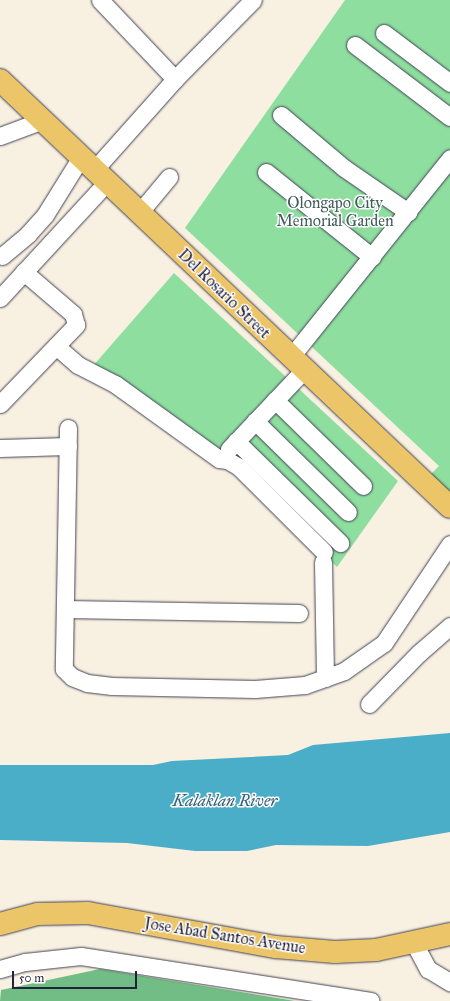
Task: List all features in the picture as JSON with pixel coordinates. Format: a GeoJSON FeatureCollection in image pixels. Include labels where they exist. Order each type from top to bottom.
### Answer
{"type":"FeatureCollection","features":[{"type":"Feature","properties":{"kind":"main road","name":"Del Rosario Street"},"geometry":{"type":"LineString","coordinates":[[0,80],[297,364],[450,507]]}},
{"type":"Feature","properties":{"kind":"main road","name":"Jose Abad Santos Avenue"},"geometry":{"type":"LineString","coordinates":[[0,924],[38,914],[88,913],[276,947],[335,952],[376,950],[450,934]]}},
{"type":"Feature","properties":{"kind":"street"},"geometry":{"type":"LineString","coordinates":[[100,0],[175,79]]}},
{"type":"Feature","properties":{"kind":"street"},"geometry":{"type":"LineString","coordinates":[[2,256],[28,234],[45,215],[94,170],[175,79],[253,0]]}},
{"type":"Feature","properties":{"kind":"street"},"geometry":{"type":"LineString","coordinates":[[384,33],[450,83]]}},
{"type":"Feature","properties":{"kind":"street"},"geometry":{"type":"LineString","coordinates":[[355,45],[450,117]]}},
{"type":"Feature","properties":{"kind":"street"},"geometry":{"type":"LineString","coordinates":[[281,115],[344,168],[408,212]]}},
{"type":"Feature","properties":{"kind":"street"},"geometry":{"type":"LineString","coordinates":[[0,136],[42,120]]}},
{"type":"Feature","properties":{"kind":"street"},"geometry":{"type":"LineString","coordinates":[[219,459],[275,400],[297,364],[372,257],[450,158]]}},
{"type":"Feature","properties":{"kind":"street"},"geometry":{"type":"LineString","coordinates":[[0,298],[24,272],[94,170]]}},
{"type":"Feature","properties":{"kind":"street"},"geometry":{"type":"LineString","coordinates":[[266,172],[372,257]]}},
{"type":"Feature","properties":{"kind":"street"},"geometry":{"type":"LineString","coordinates":[[139,213],[169,177]]}},
{"type":"Feature","properties":{"kind":"street"},"geometry":{"type":"LineString","coordinates":[[0,404],[76,325],[73,314],[24,272]]}},
{"type":"Feature","properties":{"kind":"street"},"geometry":{"type":"LineString","coordinates":[[56,346],[78,365],[115,384],[219,459],[227,460],[239,467],[324,557],[325,678]]}},
{"type":"Feature","properties":{"kind":"street"},"geometry":{"type":"LineString","coordinates":[[275,400],[363,486]]}},
{"type":"Feature","properties":{"kind":"street"},"geometry":{"type":"LineString","coordinates":[[255,421],[348,512]]}},
{"type":"Feature","properties":{"kind":"street"},"geometry":{"type":"LineString","coordinates":[[68,428],[64,669],[72,677],[87,683],[112,686],[255,689],[305,685],[344,671],[384,644],[450,544]]}},
{"type":"Feature","properties":{"kind":"street"},"geometry":{"type":"LineString","coordinates":[[236,441],[340,543]]}},
{"type":"Feature","properties":{"kind":"street"},"geometry":{"type":"LineString","coordinates":[[0,448],[68,446]]}},
{"type":"Feature","properties":{"kind":"street"},"geometry":{"type":"LineString","coordinates":[[65,609],[299,613]]}},
{"type":"Feature","properties":{"kind":"street"},"geometry":{"type":"LineString","coordinates":[[370,704],[419,653],[450,626]]}},
{"type":"Feature","properties":{"kind":"street"},"geometry":{"type":"LineString","coordinates":[[414,943],[428,969],[450,982]]}},
{"type":"Feature","properties":{"kind":"street"},"geometry":{"type":"LineString","coordinates":[[0,969],[25,962],[81,956],[371,1001]]}},
{"type":"Feature","properties":{"kind":"green space","name":"Olongapo City Memorial Garden"},"geometry":{"type":"Polygon","coordinates":[[[345,0],[450,0],[450,494],[431,474],[439,466],[185,228],[345,0]]]}},
{"type":"Feature","properties":{"kind":"green space"},"geometry":{"type":"Polygon","coordinates":[[[174,273],[398,481],[337,567],[213,450],[92,367],[174,273]]]}},
{"type":"Feature","properties":{"kind":"green space"},"geometry":{"type":"Polygon","coordinates":[[[100,969],[295,1001],[0,1001],[1,990],[100,969]]]}},
{"type":"Feature","properties":{"kind":"water","name":"Kalaklan River"},"geometry":{"type":"Polygon","coordinates":[[[450,733],[450,832],[368,846],[276,845],[247,851],[195,851],[127,843],[0,840],[0,765],[153,765],[172,761],[288,755],[313,745],[450,733]]]}}]}
